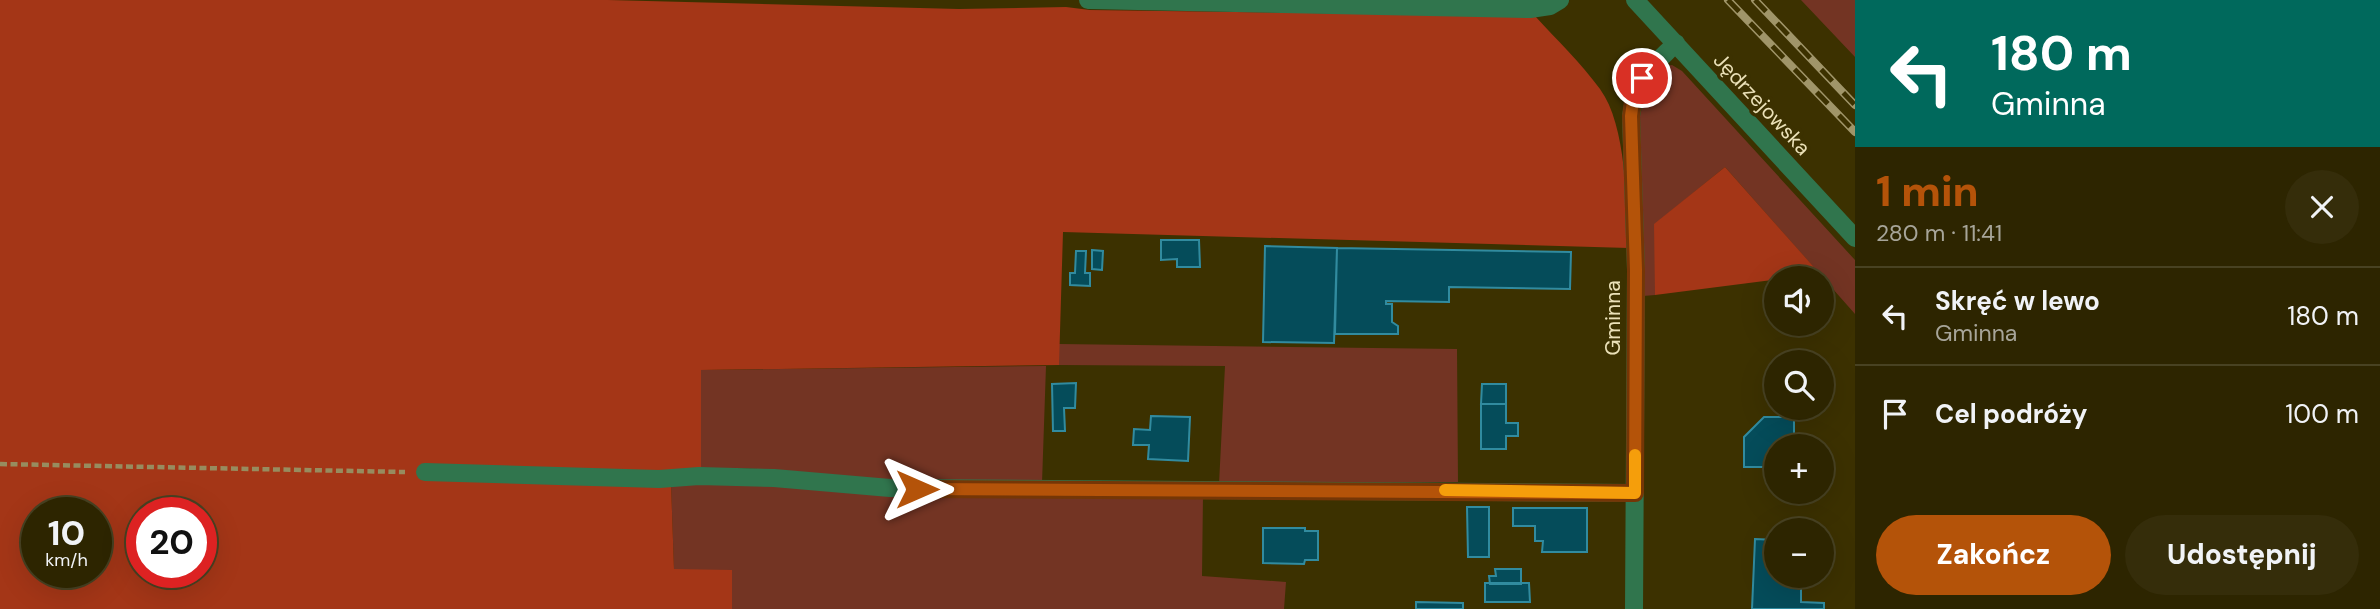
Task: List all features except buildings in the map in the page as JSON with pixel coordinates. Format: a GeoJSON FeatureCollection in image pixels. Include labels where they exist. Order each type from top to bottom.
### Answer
{"type":"FeatureCollection","features":[{"type":"Feature","properties":{"kind":"street"},"geometry":{"type":"LineString","coordinates":[[1088,0],[1530,9],[1549,6],[1560,0]]}},
{"type":"Feature","properties":{"kind":"street","name":"Jędrzejowska"},"geometry":{"type":"LineString","coordinates":[[1635,0],[1855,238]]}},
{"type":"Feature","properties":{"kind":"street","name":"Gminna"},"geometry":{"type":"LineString","coordinates":[[1634,609],[1636,270],[1631,116],[1634,94],[1642,78],[1676,43]]}},
{"type":"Feature","properties":{"kind":"street"},"geometry":{"type":"LineString","coordinates":[[425,472],[659,479],[699,476],[774,478],[890,488],[1635,493]]}},
{"type":"Feature","properties":{"kind":"path"},"geometry":{"type":"LineString","coordinates":[[0,464],[425,472]]}},
{"type":"Feature","properties":{"kind":"shaded area"},"geometry":{"type":"Polygon","coordinates":[[[0,0],[608,0],[959,9],[1066,7],[1090,10],[1535,16],[1600,89],[1616,123],[1620,144],[1626,188],[1629,248],[1063,232],[1059,365],[701,370],[701,469],[671,483],[674,569],[732,570],[732,609],[0,609],[0,0]]]}},
{"type":"Feature","properties":{"kind":"shaded area"},"geometry":{"type":"Polygon","coordinates":[[[1801,0],[1855,0],[1855,57],[1801,0]]]}},
{"type":"Feature","properties":{"kind":"shaded area"},"geometry":{"type":"Polygon","coordinates":[[[1672,65],[1682,71],[1855,260],[1855,314],[1834,290],[1834,266],[1813,266],[1725,167],[1655,224],[1655,295],[1643,296],[1640,116],[1647,85],[1665,66],[1672,65]]]}},
{"type":"Feature","properties":{"kind":"shaded area"},"geometry":{"type":"Polygon","coordinates":[[[1725,167],[1813,266],[1764,266],[1764,281],[1655,295],[1654,224],[1725,167]]]}},
{"type":"Feature","properties":{"kind":"shaded area"},"geometry":{"type":"Polygon","coordinates":[[[1059,344],[1457,349],[1458,482],[1219,484],[1225,366],[1059,365],[1059,344]]]}},
{"type":"Feature","properties":{"kind":"shaded area"},"geometry":{"type":"Polygon","coordinates":[[[1046,366],[1042,483],[911,483],[773,470],[701,469],[700,370],[1046,366]]]}},
{"type":"Feature","properties":{"kind":"shaded area"},"geometry":{"type":"Polygon","coordinates":[[[671,483],[1203,495],[1202,576],[1286,582],[1284,609],[732,609],[732,570],[674,570],[671,483]]]}},
{"type":"Feature","properties":{"kind":"railway"},"geometry":{"type":"LineString","coordinates":[[1728,0],[1855,132]]}},
{"type":"Feature","properties":{"kind":"railway"},"geometry":{"type":"LineString","coordinates":[[1755,0],[1855,105]]}},
{"type":"Feature","properties":{"kind":"slow traffic"},"geometry":{"type":"LineString","coordinates":[[1445,490],[1635,493],[1635,455]]}},
{"type":"Feature","properties":{"kind":"route"},"geometry":{"type":"LineString","coordinates":[[917,489],[1635,493],[1636,270],[1631,116],[1634,94],[1642,78]]}}]}
